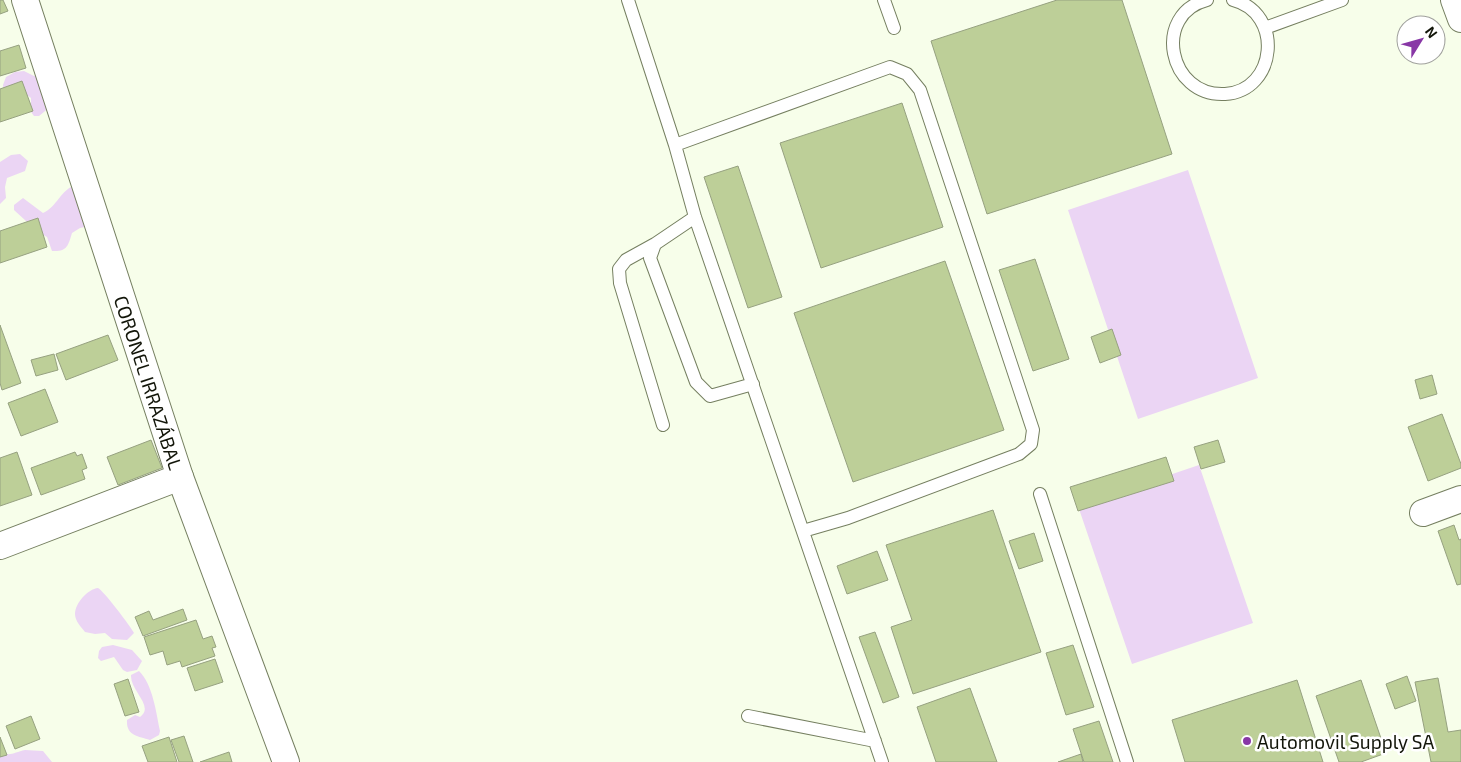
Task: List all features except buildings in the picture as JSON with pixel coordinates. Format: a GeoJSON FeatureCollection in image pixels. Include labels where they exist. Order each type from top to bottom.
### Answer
{"type":"FeatureCollection","features":[{"type":"Feature","properties":{"kind":"street","name":"CORONEL IRRAZÁBAL"},"geometry":{"type":"LineString","coordinates":[[25,0],[180,477],[286,762]]}},
{"type":"Feature","properties":{"kind":"street"},"geometry":{"type":"LineString","coordinates":[[1454,0],[1461,19]]}},
{"type":"Feature","properties":{"kind":"street"},"geometry":{"type":"LineString","coordinates":[[0,546],[180,477]]}},
{"type":"Feature","properties":{"kind":"street"},"geometry":{"type":"LineString","coordinates":[[1423,513],[1461,499]]}},
{"type":"Feature","properties":{"kind":"lane"},"geometry":{"type":"LineString","coordinates":[[628,0],[675,146],[695,217],[882,762]]}},
{"type":"Feature","properties":{"kind":"lane"},"geometry":{"type":"LineString","coordinates":[[884,0],[894,28]]}},
{"type":"Feature","properties":{"kind":"lane"},"geometry":{"type":"LineString","coordinates":[[1207,0],[1191,8],[1182,16],[1176,27],[1173,39],[1173,52],[1176,64],[1182,75],[1191,84],[1202,90],[1227,94],[1239,90],[1259,75],[1265,64],[1268,52],[1265,28],[1259,17],[1250,8],[1233,0]]}},
{"type":"Feature","properties":{"kind":"lane"},"geometry":{"type":"LineString","coordinates":[[1265,28],[1342,0]]}},
{"type":"Feature","properties":{"kind":"lane"},"geometry":{"type":"LineString","coordinates":[[675,146],[890,67],[907,74],[920,90],[1027,411],[1033,430],[1030,444],[1019,454],[848,518],[803,532]]}},
{"type":"Feature","properties":{"kind":"lane"},"geometry":{"type":"LineString","coordinates":[[664,425],[620,283],[619,269],[626,260],[695,217]]}},
{"type":"Feature","properties":{"kind":"lane"},"geometry":{"type":"LineString","coordinates":[[654,244],[650,258],[696,382],[710,396],[753,384]]}},
{"type":"Feature","properties":{"kind":"lane"},"geometry":{"type":"LineString","coordinates":[[1040,494],[1127,762]]}},
{"type":"Feature","properties":{"kind":"lane"},"geometry":{"type":"LineString","coordinates":[[748,716],[875,741]]}},
{"type":"Feature","properties":{"kind":"shaded area"},"geometry":{"type":"Polygon","coordinates":[[[24,71],[34,76],[42,75],[50,107],[39,116],[34,116],[31,112],[31,98],[27,95],[4,94],[3,85],[6,77],[15,72],[24,71]]]}},
{"type":"Feature","properties":{"kind":"shaded area"},"geometry":{"type":"Polygon","coordinates":[[[20,154],[28,161],[25,171],[7,178],[5,187],[6,198],[0,204],[0,162],[11,155],[20,154]]]}},
{"type":"Feature","properties":{"kind":"shaded area"},"geometry":{"type":"Polygon","coordinates":[[[1188,170],[1258,378],[1138,419],[1068,210],[1188,170]]]}},
{"type":"Feature","properties":{"kind":"shaded area"},"geometry":{"type":"Polygon","coordinates":[[[76,185],[94,225],[80,228],[72,233],[68,245],[64,249],[52,251],[47,237],[38,232],[14,210],[14,205],[23,198],[43,213],[52,207],[66,190],[76,185]]]}},
{"type":"Feature","properties":{"kind":"shaded area"},"geometry":{"type":"Polygon","coordinates":[[[1199,465],[1253,623],[1132,664],[1078,506],[1199,465]]]}},
{"type":"Feature","properties":{"kind":"shaded area"},"geometry":{"type":"Polygon","coordinates":[[[98,588],[134,633],[127,640],[112,639],[105,633],[85,632],[77,621],[75,614],[77,605],[86,594],[98,588]]]}},
{"type":"Feature","properties":{"kind":"shaded area"},"geometry":{"type":"Polygon","coordinates":[[[113,645],[132,650],[142,661],[137,670],[127,672],[123,670],[114,657],[101,661],[98,658],[102,647],[113,645]]]}},
{"type":"Feature","properties":{"kind":"shaded area"},"geometry":{"type":"Polygon","coordinates":[[[139,671],[151,691],[160,731],[159,735],[150,740],[137,736],[128,729],[127,725],[127,720],[135,715],[140,717],[144,713],[145,708],[134,687],[131,675],[139,671]]]}},
{"type":"Feature","properties":{"kind":"shaded area"},"geometry":{"type":"Polygon","coordinates":[[[25,750],[43,751],[52,762],[0,762],[0,752],[10,754],[25,750]]]}},
{"type":"Feature","properties":{"kind":"place","name":"Automovil Supply SA"},"geometry":{"type":"Point","coordinates":[1247,741]}}]}
